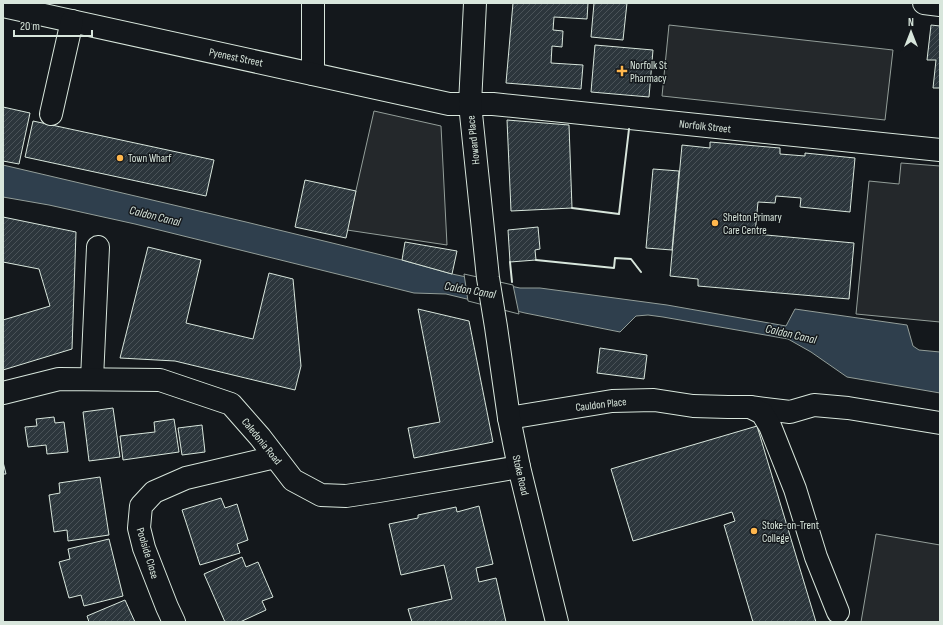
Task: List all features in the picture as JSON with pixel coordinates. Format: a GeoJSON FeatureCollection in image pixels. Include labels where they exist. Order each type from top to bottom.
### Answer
{"type":"FeatureCollection","features":[{"type":"Feature","properties":{"kind":"street"},"geometry":{"type":"LineString","coordinates":[[313,3],[313,74]]}},
{"type":"Feature","properties":{"kind":"street","name":"Howard Place"},"geometry":{"type":"LineString","coordinates":[[475,3],[470,104],[488,278],[496,327]]}},
{"type":"Feature","properties":{"kind":"street"},"geometry":{"type":"LineString","coordinates":[[924,3],[940,5]]}},
{"type":"Feature","properties":{"kind":"street","name":"Pyenest Street"},"geometry":{"type":"LineString","coordinates":[[3,6],[449,104],[470,104]]}},
{"type":"Feature","properties":{"kind":"street"},"geometry":{"type":"LineString","coordinates":[[52,114],[72,21]]}},
{"type":"Feature","properties":{"kind":"street","name":"Norfolk Street"},"geometry":{"type":"LineString","coordinates":[[470,104],[493,104],[940,150]]}},
{"type":"Feature","properties":{"kind":"street"},"geometry":{"type":"LineString","coordinates":[[92,379],[98,247]]}},
{"type":"Feature","properties":{"kind":"street","name":"Stoke Road"},"geometry":{"type":"LineString","coordinates":[[496,327],[509,418],[519,467],[557,622]]}},
{"type":"Feature","properties":{"kind":"street","name":"Caledonia Road"},"geometry":{"type":"LineString","coordinates":[[3,393],[59,379],[160,380],[231,404],[293,480],[321,495],[346,496],[519,467]]}},
{"type":"Feature","properties":{"kind":"street","name":"Cauldon Place"},"geometry":{"type":"LineString","coordinates":[[509,418],[612,401],[654,400],[693,406],[728,408],[750,407],[790,412],[814,405],[848,408],[940,423]]}},
{"type":"Feature","properties":{"kind":"street"},"geometry":{"type":"LineString","coordinates":[[750,407],[762,413],[770,426],[795,490],[816,557],[838,612]]}},
{"type":"Feature","properties":{"kind":"street","name":"Poolside Close"},"geometry":{"type":"LineString","coordinates":[[174,622],[166,607],[144,548],[139,528],[141,506],[154,492],[186,478],[275,457]]}},
{"type":"Feature","properties":{"kind":"shaded area"},"geometry":{"type":"Polygon","coordinates":[[[669,25],[893,50],[885,120],[662,96],[669,25]]]}},
{"type":"Feature","properties":{"kind":"shaded area"},"geometry":{"type":"Polygon","coordinates":[[[374,111],[441,126],[447,245],[347,230],[374,111]]]}},
{"type":"Feature","properties":{"kind":"shaded area"},"geometry":{"type":"Polygon","coordinates":[[[901,163],[940,166],[940,322],[856,314],[869,181],[899,184],[901,163]]]}},
{"type":"Feature","properties":{"kind":"shaded area"},"geometry":{"type":"Polygon","coordinates":[[[876,534],[940,545],[940,622],[861,622],[876,534]]]}},
{"type":"Feature","properties":{"kind":"water","name":"Caldon Canal"},"geometry":{"type":"Polygon","coordinates":[[[3,165],[246,222],[402,260],[452,274],[520,288],[540,288],[667,305],[786,326],[795,309],[907,325],[913,346],[919,350],[940,352],[940,393],[847,377],[811,352],[788,339],[648,315],[636,316],[620,332],[525,313],[446,294],[414,293],[135,224],[49,205],[3,197],[3,165]]]}},
{"type":"Feature","properties":{"kind":"pier"},"geometry":{"type":"Polygon","coordinates":[[[464,274],[513,285],[519,314],[468,301],[464,274]]]}},
{"type":"Feature","properties":{"kind":"building"},"geometry":{"type":"Polygon","coordinates":[[[513,3],[588,3],[587,19],[554,17],[553,30],[563,31],[562,47],[552,46],[551,63],[583,65],[581,89],[506,83],[513,3]]]}},
{"type":"Feature","properties":{"kind":"building"},"geometry":{"type":"Polygon","coordinates":[[[594,3],[627,3],[623,40],[591,37],[594,3]]]}},
{"type":"Feature","properties":{"kind":"building"},"geometry":{"type":"Polygon","coordinates":[[[931,25],[940,26],[940,88],[933,88],[936,60],[927,60],[931,25]]]}},
{"type":"Feature","properties":{"kind":"building","name":"Norfolk St Pharmacy"},"geometry":{"type":"Polygon","coordinates":[[[595,45],[653,50],[649,97],[591,92],[595,45]]]}},
{"type":"Feature","properties":{"kind":"building"},"geometry":{"type":"Polygon","coordinates":[[[3,107],[30,113],[19,164],[3,161],[3,107]]]}},
{"type":"Feature","properties":{"kind":"building"},"geometry":{"type":"Polygon","coordinates":[[[507,120],[569,125],[572,208],[511,211],[507,120]]]}},
{"type":"Feature","properties":{"kind":"building","name":"Town Wharf"},"geometry":{"type":"Polygon","coordinates":[[[33,121],[214,160],[206,196],[25,157],[33,121]]]}},
{"type":"Feature","properties":{"kind":"building","name":"Shelton Primary Care Centre"},"geometry":{"type":"Polygon","coordinates":[[[710,142],[780,148],[780,154],[805,156],[805,153],[855,158],[850,212],[800,207],[801,198],[776,196],[775,203],[758,202],[755,234],[854,243],[849,299],[698,286],[698,279],[670,276],[682,145],[710,148],[710,142]]]}},
{"type":"Feature","properties":{"kind":"building"},"geometry":{"type":"Polygon","coordinates":[[[653,169],[679,171],[672,250],[646,248],[653,169]]]}},
{"type":"Feature","properties":{"kind":"building"},"geometry":{"type":"Polygon","coordinates":[[[305,180],[356,191],[346,238],[295,227],[305,180]]]}},
{"type":"Feature","properties":{"kind":"building"},"geometry":{"type":"Polygon","coordinates":[[[3,217],[76,232],[72,349],[3,370],[3,320],[50,306],[39,269],[3,262],[3,217]]]}},
{"type":"Feature","properties":{"kind":"building"},"geometry":{"type":"Polygon","coordinates":[[[538,227],[540,249],[535,250],[536,260],[510,262],[508,230],[538,227]]]}},
{"type":"Feature","properties":{"kind":"building"},"geometry":{"type":"Polygon","coordinates":[[[405,242],[457,251],[452,274],[402,260],[405,242]]]}},
{"type":"Feature","properties":{"kind":"building"},"geometry":{"type":"Polygon","coordinates":[[[148,247],[201,260],[186,323],[253,339],[269,273],[293,279],[301,366],[295,390],[175,361],[120,358],[148,247]]]}},
{"type":"Feature","properties":{"kind":"building"},"geometry":{"type":"Polygon","coordinates":[[[418,309],[469,321],[493,442],[414,458],[408,428],[440,422],[418,309]]]}},
{"type":"Feature","properties":{"kind":"building"},"geometry":{"type":"Polygon","coordinates":[[[600,348],[647,355],[644,379],[597,373],[600,348]]]}},
{"type":"Feature","properties":{"kind":"building"},"geometry":{"type":"Polygon","coordinates":[[[113,408],[120,457],[89,461],[83,412],[113,408]]]}},
{"type":"Feature","properties":{"kind":"building"},"geometry":{"type":"Polygon","coordinates":[[[54,417],[55,423],[64,422],[68,452],[47,454],[46,445],[28,447],[25,427],[37,426],[36,419],[54,417]]]}},
{"type":"Feature","properties":{"kind":"building"},"geometry":{"type":"Polygon","coordinates":[[[174,419],[179,452],[123,460],[120,436],[155,432],[154,422],[174,419]]]}},
{"type":"Feature","properties":{"kind":"building"},"geometry":{"type":"Polygon","coordinates":[[[202,425],[205,452],[182,455],[178,428],[202,425]]]}},
{"type":"Feature","properties":{"kind":"building"},"geometry":{"type":"Polygon","coordinates":[[[757,426],[816,622],[753,622],[724,525],[735,521],[732,512],[633,541],[611,469],[757,426]]]}},
{"type":"Feature","properties":{"kind":"building"},"geometry":{"type":"Polygon","coordinates":[[[3,462],[6,474],[3,474],[3,462]]]}},
{"type":"Feature","properties":{"kind":"building"},"geometry":{"type":"Polygon","coordinates":[[[100,477],[109,535],[68,541],[67,530],[54,532],[49,495],[60,493],[59,483],[100,477]]]}},
{"type":"Feature","properties":{"kind":"building"},"geometry":{"type":"Polygon","coordinates":[[[221,498],[225,508],[237,504],[248,540],[237,544],[240,553],[200,565],[182,510],[221,498]]]}},
{"type":"Feature","properties":{"kind":"building"},"geometry":{"type":"Polygon","coordinates":[[[479,506],[493,564],[476,568],[479,582],[496,578],[506,622],[412,622],[408,609],[452,599],[444,565],[401,575],[389,524],[418,518],[418,515],[456,507],[457,512],[479,506]]]}},
{"type":"Feature","properties":{"kind":"building"},"geometry":{"type":"Polygon","coordinates":[[[109,539],[123,596],[84,606],[81,595],[69,598],[59,562],[70,559],[68,549],[109,539]]]}},
{"type":"Feature","properties":{"kind":"building"},"geometry":{"type":"Polygon","coordinates":[[[242,557],[246,567],[258,562],[273,597],[262,601],[266,610],[240,622],[225,622],[204,574],[242,557]]]}},
{"type":"Feature","properties":{"kind":"building"},"geometry":{"type":"Polygon","coordinates":[[[125,600],[135,622],[89,622],[87,616],[125,600]]]}},
{"type":"Feature","properties":{"kind":"wall"},"geometry":{"type":"LineString","coordinates":[[572,208],[619,214],[629,129]]}},
{"type":"Feature","properties":{"kind":"wall"},"geometry":{"type":"LineString","coordinates":[[536,260],[614,268],[615,258],[631,259],[641,272]]}},
{"type":"Feature","properties":{"kind":"wall"},"geometry":{"type":"LineString","coordinates":[[510,262],[512,282]]}},
{"type":"Feature","properties":{"kind":"place","name":"Norfolk St Pharmacy"},"geometry":{"type":"Point","coordinates":[622,71]}},
{"type":"Feature","properties":{"kind":"place","name":"Town Wharf"},"geometry":{"type":"Point","coordinates":[120,158]}},
{"type":"Feature","properties":{"kind":"place","name":"Shelton Primary Care Centre"},"geometry":{"type":"Point","coordinates":[715,223]}},
{"type":"Feature","properties":{"kind":"place","name":"Stoke-on-Trent College"},"geometry":{"type":"Point","coordinates":[754,531]}}]}
